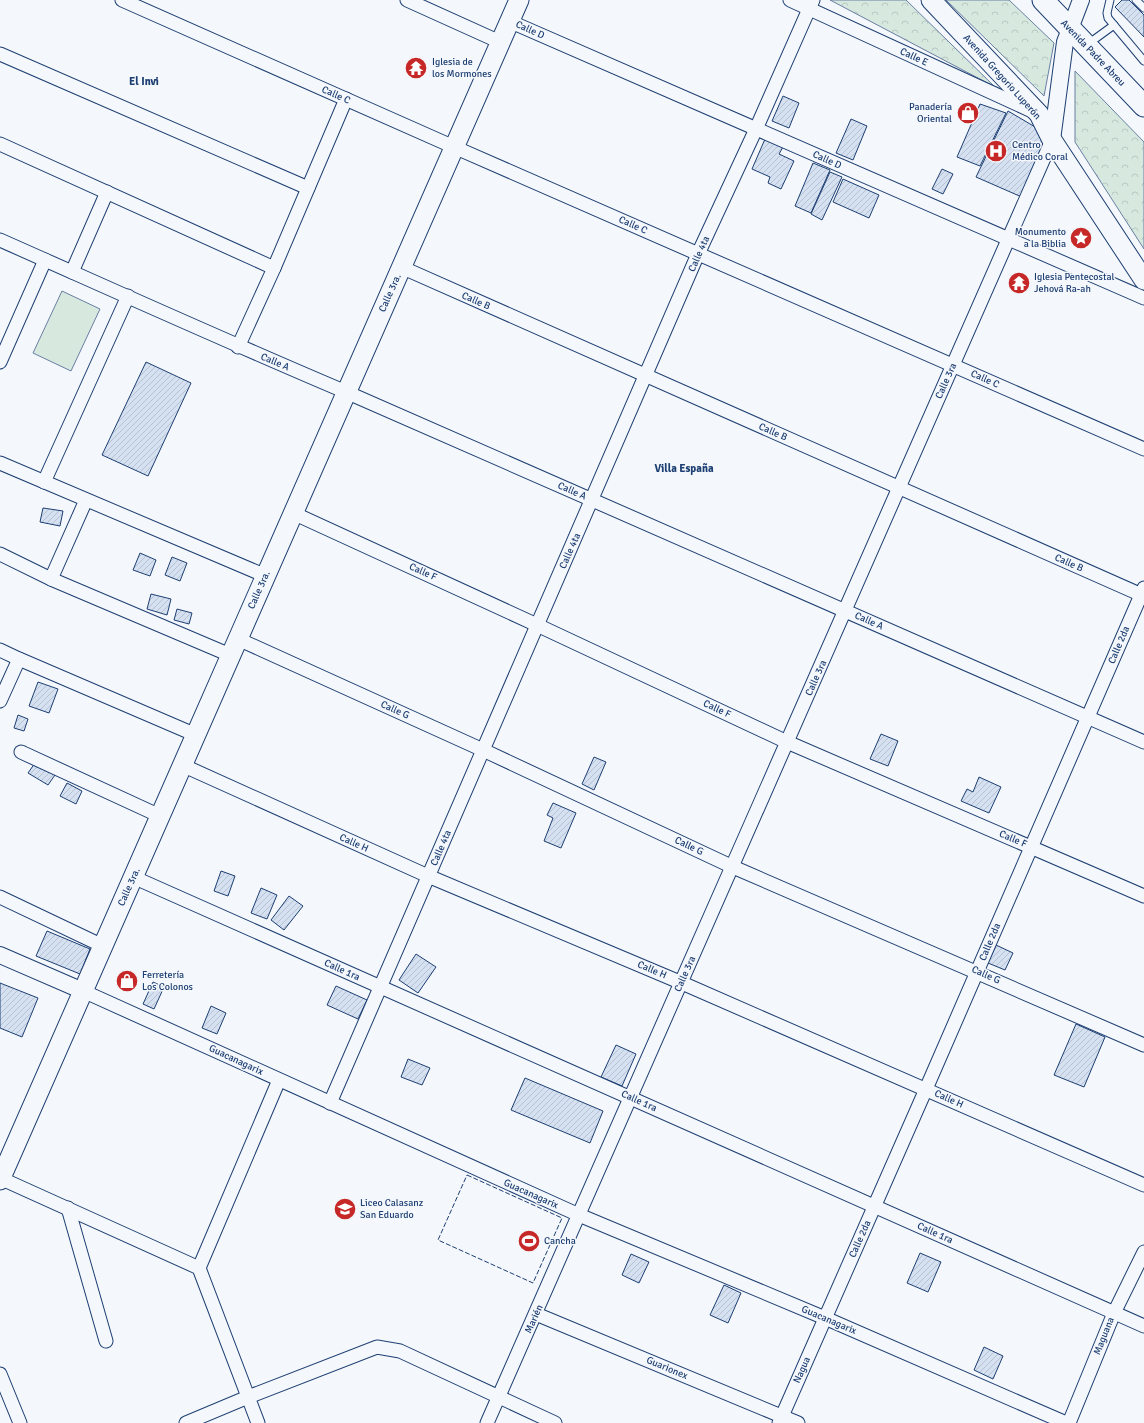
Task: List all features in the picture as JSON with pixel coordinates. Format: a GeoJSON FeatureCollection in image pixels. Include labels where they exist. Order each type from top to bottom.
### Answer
{"type":"FeatureCollection","features":[{"type":"Feature","properties":{"kind":"main road","name":"Calle 3ra."},"geometry":{"type":"LineString","coordinates":[[0,1179],[519,0]]}},
{"type":"Feature","properties":{"kind":"main road","name":"Avenida Gregorio Luperón"},"geometry":{"type":"LineString","coordinates":[[931,0],[1039,114],[1052,140],[1144,280]]}},
{"type":"Feature","properties":{"kind":"main road","name":"Avenida Padre Abreu"},"geometry":{"type":"LineString","coordinates":[[1043,0],[1144,106]]}},
{"type":"Feature","properties":{"kind":"street","name":"Calle C"},"geometry":{"type":"LineString","coordinates":[[122,0],[145,5],[346,99],[1144,449]]}},
{"type":"Feature","properties":{"kind":"street"},"geometry":{"type":"LineString","coordinates":[[407,0],[500,42]]}},
{"type":"Feature","properties":{"kind":"street","name":"Calle E"},"geometry":{"type":"LineString","coordinates":[[790,0],[811,4],[1039,114]]}},
{"type":"Feature","properties":{"kind":"street"},"geometry":{"type":"LineString","coordinates":[[1052,140],[1065,42],[1069,28],[1081,0]]}},
{"type":"Feature","properties":{"kind":"street","name":"Calle 4ta"},"geometry":{"type":"LineString","coordinates":[[330,1103],[698,254],[756,129],[811,4]]}},
{"type":"Feature","properties":{"kind":"street","name":"Calle D"},"geometry":{"type":"LineString","coordinates":[[509,21],[1144,298]]}},
{"type":"Feature","properties":{"kind":"street"},"geometry":{"type":"LineString","coordinates":[[0,54],[308,188]]}},
{"type":"Feature","properties":{"kind":"street"},"geometry":{"type":"LineString","coordinates":[[238,347],[274,268],[346,99]]}},
{"type":"Feature","properties":{"kind":"street","name":"Calle 3ra"},"geometry":{"type":"LineString","coordinates":[[579,1216],[1052,140]]}},
{"type":"Feature","properties":{"kind":"street"},"geometry":{"type":"LineString","coordinates":[[0,144],[274,268]]}},
{"type":"Feature","properties":{"kind":"street"},"geometry":{"type":"LineString","coordinates":[[72,272],[107,192]]}},
{"type":"Feature","properties":{"kind":"street","name":"Calle A"},"geometry":{"type":"LineString","coordinates":[[0,240],[128,296],[238,347],[346,392],[1144,742]]}},
{"type":"Feature","properties":{"kind":"street"},"geometry":{"type":"LineString","coordinates":[[0,362],[45,260]]}},
{"type":"Feature","properties":{"kind":"street","name":"Calle B"},"geometry":{"type":"LineString","coordinates":[[401,267],[899,488],[1143,593]]}},
{"type":"Feature","properties":{"kind":"street"},"geometry":{"type":"LineString","coordinates":[[44,482],[128,296]]}},
{"type":"Feature","properties":{"kind":"street"},"geometry":{"type":"LineString","coordinates":[[0,463],[266,576]]}},
{"type":"Feature","properties":{"kind":"street"},"geometry":{"type":"LineString","coordinates":[[51,579],[86,500]]}},
{"type":"Feature","properties":{"kind":"street","name":"Calle F"},"geometry":{"type":"LineString","coordinates":[[293,513],[787,742],[1144,896]]}},
{"type":"Feature","properties":{"kind":"street","name":"Calle G"},"geometry":{"type":"LineString","coordinates":[[0,554],[51,579],[234,647],[483,750],[733,866],[1144,1045]]}},
{"type":"Feature","properties":{"kind":"street","name":"Calle 2da"},"geometry":{"type":"LineString","coordinates":[[825,1318],[1143,593]]}},
{"type":"Feature","properties":{"kind":"street"},"geometry":{"type":"LineString","coordinates":[[0,650],[196,735]]}},
{"type":"Feature","properties":{"kind":"street"},"geometry":{"type":"LineString","coordinates":[[0,701],[19,659]]}},
{"type":"Feature","properties":{"kind":"street"},"geometry":{"type":"LineString","coordinates":[[21,752],[160,816]]}},
{"type":"Feature","properties":{"kind":"street","name":"Calle H"},"geometry":{"type":"LineString","coordinates":[[182,765],[428,876],[682,983],[1144,1185]]}},
{"type":"Feature","properties":{"kind":"street","name":"Calle 1ra"},"geometry":{"type":"LineString","coordinates":[[133,877],[1144,1326]]}},
{"type":"Feature","properties":{"kind":"street"},"geometry":{"type":"LineString","coordinates":[[0,897],[103,946]]}},
{"type":"Feature","properties":{"kind":"street","name":"Guacanagarix"},"geometry":{"type":"LineString","coordinates":[[0,956],[83,991],[579,1216],[825,1318],[1066,1423]]}},
{"type":"Feature","properties":{"kind":"street"},"geometry":{"type":"LineString","coordinates":[[258,1423],[199,1268],[279,1080]]}},
{"type":"Feature","properties":{"kind":"street"},"geometry":{"type":"LineString","coordinates":[[0,1179],[68,1208],[199,1268]]}},
{"type":"Feature","properties":{"kind":"street"},"geometry":{"type":"LineString","coordinates":[[68,1208],[106,1341]]}},
{"type":"Feature","properties":{"kind":"street","name":"Marién"},"geometry":{"type":"LineString","coordinates":[[488,1423],[579,1216]]}},
{"type":"Feature","properties":{"kind":"street","name":"Maguana"},"geometry":{"type":"LineString","coordinates":[[1069,1423],[1114,1312],[1144,1252]]}},
{"type":"Feature","properties":{"kind":"street","name":"Guarionex"},"geometry":{"type":"LineString","coordinates":[[536,1314],[781,1420],[798,1423]]}},
{"type":"Feature","properties":{"kind":"street","name":"Nagua"},"geometry":{"type":"LineString","coordinates":[[781,1420],[825,1318]]}},
{"type":"Feature","properties":{"kind":"street"},"geometry":{"type":"LineString","coordinates":[[186,1423],[248,1397],[377,1347],[400,1351],[555,1423]]}},
{"type":"Feature","properties":{"kind":"street"},"geometry":{"type":"LineString","coordinates":[[0,1374],[20,1423]]}},
{"type":"Feature","properties":{"kind":"lane"},"geometry":{"type":"LineString","coordinates":[[1110,0],[1107,13],[1108,18],[1144,61]]}},
{"type":"Feature","properties":{"kind":"lane"},"geometry":{"type":"LineString","coordinates":[[1136,0],[1144,8]]}},
{"type":"Feature","properties":{"kind":"lane"},"geometry":{"type":"LineString","coordinates":[[1086,46],[1114,24]]}},
{"type":"Feature","properties":{"kind":"green space"},"geometry":{"type":"Polygon","coordinates":[[[830,0],[906,0],[995,87],[830,0]]]}},
{"type":"Feature","properties":{"kind":"green space"},"geometry":{"type":"Polygon","coordinates":[[[946,0],[1009,0],[1054,43],[1044,96],[946,0]]]}},
{"type":"Feature","properties":{"kind":"green space"},"geometry":{"type":"Polygon","coordinates":[[[1075,71],[1144,142],[1144,249],[1075,142],[1075,71]]]}},
{"type":"Feature","properties":{"kind":"green space"},"geometry":{"type":"Polygon","coordinates":[[[62,291],[100,309],[71,371],[33,353],[62,291]]]}},
{"type":"Feature","properties":{"kind":"building"},"geometry":{"type":"Polygon","coordinates":[[[1122,0],[1129,0],[1144,15],[1144,37],[1115,7],[1122,0]]]}},
{"type":"Feature","properties":{"kind":"building"},"geometry":{"type":"Polygon","coordinates":[[[783,96],[799,103],[789,128],[772,121],[783,96]]]}},
{"type":"Feature","properties":{"kind":"building"},"geometry":{"type":"Polygon","coordinates":[[[980,104],[1006,113],[980,166],[957,157],[980,104]]]}},
{"type":"Feature","properties":{"kind":"building"},"geometry":{"type":"Polygon","coordinates":[[[1008,111],[1042,131],[1049,140],[1024,198],[976,177],[1008,111]]]}},
{"type":"Feature","properties":{"kind":"building"},"geometry":{"type":"Polygon","coordinates":[[[851,119],[867,126],[853,160],[836,153],[851,119]]]}},
{"type":"Feature","properties":{"kind":"building"},"geometry":{"type":"Polygon","coordinates":[[[765,139],[783,147],[779,154],[794,161],[781,189],[768,183],[770,177],[752,169],[765,139]]]}},
{"type":"Feature","properties":{"kind":"building"},"geometry":{"type":"Polygon","coordinates":[[[813,163],[830,170],[811,213],[795,206],[813,163]]]}},
{"type":"Feature","properties":{"kind":"building"},"geometry":{"type":"Polygon","coordinates":[[[942,169],[953,174],[943,194],[932,189],[942,169]]]}},
{"type":"Feature","properties":{"kind":"building"},"geometry":{"type":"Polygon","coordinates":[[[830,172],[842,177],[822,220],[811,214],[830,172]]]}},
{"type":"Feature","properties":{"kind":"building"},"geometry":{"type":"Polygon","coordinates":[[[843,179],[879,195],[869,218],[833,202],[843,179]]]}},
{"type":"Feature","properties":{"kind":"building"},"geometry":{"type":"Polygon","coordinates":[[[146,362],[191,383],[148,476],[102,455],[146,362]]]}},
{"type":"Feature","properties":{"kind":"building"},"geometry":{"type":"Polygon","coordinates":[[[43,508],[63,511],[60,526],[40,522],[43,508]]]}},
{"type":"Feature","properties":{"kind":"building"},"geometry":{"type":"Polygon","coordinates":[[[140,553],[156,560],[150,576],[133,570],[140,553]]]}},
{"type":"Feature","properties":{"kind":"building"},"geometry":{"type":"Polygon","coordinates":[[[172,557],[187,563],[180,581],[165,575],[172,557]]]}},
{"type":"Feature","properties":{"kind":"building"},"geometry":{"type":"Polygon","coordinates":[[[151,594],[171,599],[167,615],[147,609],[151,594]]]}},
{"type":"Feature","properties":{"kind":"building"},"geometry":{"type":"Polygon","coordinates":[[[177,609],[192,613],[189,624],[174,620],[177,609]]]}},
{"type":"Feature","properties":{"kind":"building"},"geometry":{"type":"Polygon","coordinates":[[[38,682],[58,689],[49,713],[29,706],[38,682]]]}},
{"type":"Feature","properties":{"kind":"building"},"geometry":{"type":"Polygon","coordinates":[[[18,715],[28,719],[24,731],[14,728],[18,715]]]}},
{"type":"Feature","properties":{"kind":"building"},"geometry":{"type":"Polygon","coordinates":[[[881,734],[898,741],[888,766],[870,759],[881,734]]]}},
{"type":"Feature","properties":{"kind":"building"},"geometry":{"type":"Polygon","coordinates":[[[594,757],[606,762],[594,790],[582,784],[594,757]]]}},
{"type":"Feature","properties":{"kind":"building"},"geometry":{"type":"Polygon","coordinates":[[[35,763],[55,775],[48,785],[28,773],[35,763]]]}},
{"type":"Feature","properties":{"kind":"building"},"geometry":{"type":"Polygon","coordinates":[[[979,777],[1001,787],[989,813],[961,801],[967,789],[973,792],[979,777]]]}},
{"type":"Feature","properties":{"kind":"building"},"geometry":{"type":"Polygon","coordinates":[[[67,783],[82,791],[76,804],[60,796],[67,783]]]}},
{"type":"Feature","properties":{"kind":"building"},"geometry":{"type":"Polygon","coordinates":[[[553,803],[576,813],[561,848],[544,841],[553,818],[547,815],[553,803]]]}},
{"type":"Feature","properties":{"kind":"building"},"geometry":{"type":"Polygon","coordinates":[[[221,871],[235,876],[228,896],[214,891],[221,871]]]}},
{"type":"Feature","properties":{"kind":"building"},"geometry":{"type":"Polygon","coordinates":[[[261,888],[277,895],[267,919],[251,913],[261,888]]]}},
{"type":"Feature","properties":{"kind":"building"},"geometry":{"type":"Polygon","coordinates":[[[289,896],[303,906],[284,930],[271,920],[289,896]]]}},
{"type":"Feature","properties":{"kind":"building"},"geometry":{"type":"Polygon","coordinates":[[[47,931],[90,949],[80,974],[36,956],[47,931]]]}},
{"type":"Feature","properties":{"kind":"building"},"geometry":{"type":"Polygon","coordinates":[[[996,945],[1013,953],[1005,970],[988,963],[996,945]]]}},
{"type":"Feature","properties":{"kind":"building"},"geometry":{"type":"Polygon","coordinates":[[[416,954],[436,967],[418,993],[399,980],[416,954]]]}},
{"type":"Feature","properties":{"kind":"building"},"geometry":{"type":"Polygon","coordinates":[[[153,982],[164,987],[154,1009],[143,1004],[153,982]]]}},
{"type":"Feature","properties":{"kind":"building"},"geometry":{"type":"Polygon","coordinates":[[[0,983],[38,998],[22,1037],[0,1028],[0,983]]]}},
{"type":"Feature","properties":{"kind":"building"},"geometry":{"type":"Polygon","coordinates":[[[336,986],[367,1000],[358,1019],[327,1005],[336,986]]]}},
{"type":"Feature","properties":{"kind":"building"},"geometry":{"type":"Polygon","coordinates":[[[211,1006],[226,1013],[217,1034],[202,1028],[211,1006]]]}},
{"type":"Feature","properties":{"kind":"building"},"geometry":{"type":"Polygon","coordinates":[[[1076,1024],[1105,1037],[1084,1087],[1054,1075],[1076,1024]]]}},
{"type":"Feature","properties":{"kind":"building"},"geometry":{"type":"Polygon","coordinates":[[[616,1045],[636,1054],[622,1086],[601,1077],[616,1045]]]}},
{"type":"Feature","properties":{"kind":"building"},"geometry":{"type":"Polygon","coordinates":[[[408,1059],[430,1068],[422,1085],[401,1077],[408,1059]]]}},
{"type":"Feature","properties":{"kind":"building"},"geometry":{"type":"Polygon","coordinates":[[[525,1078],[603,1111],[590,1143],[511,1110],[525,1078]]]}},
{"type":"Feature","properties":{"kind":"building"},"geometry":{"type":"Polygon","coordinates":[[[920,1253],[941,1262],[928,1292],[907,1283],[920,1253]]]}},
{"type":"Feature","properties":{"kind":"building"},"geometry":{"type":"Polygon","coordinates":[[[631,1254],[649,1262],[639,1283],[622,1275],[631,1254]]]}},
{"type":"Feature","properties":{"kind":"building"},"geometry":{"type":"Polygon","coordinates":[[[724,1285],[741,1293],[728,1323],[710,1315],[724,1285]]]}},
{"type":"Feature","properties":{"kind":"building"},"geometry":{"type":"Polygon","coordinates":[[[984,1347],[1003,1356],[993,1379],[974,1370],[984,1347]]]}},
{"type":"Feature","properties":{"kind":"fence"},"geometry":{"type":"LineString","coordinates":[[467,1175],[562,1218],[533,1283],[438,1240],[467,1175]]}},
{"type":"Feature","properties":{"kind":"place","name":"Iglesia de los Mormones"},"geometry":{"type":"Point","coordinates":[416,68]}},
{"type":"Feature","properties":{"kind":"place","name":"Panadería Oriental"},"geometry":{"type":"Point","coordinates":[968,113]}},
{"type":"Feature","properties":{"kind":"place","name":"Centro Médico Coral"},"geometry":{"type":"Point","coordinates":[996,151]}},
{"type":"Feature","properties":{"kind":"place","name":"Monumento a la Biblia"},"geometry":{"type":"Point","coordinates":[1081,238]}},
{"type":"Feature","properties":{"kind":"place","name":"Iglesia Pentecostal Jehová Ra-ah"},"geometry":{"type":"Point","coordinates":[1019,283]}},
{"type":"Feature","properties":{"kind":"place","name":"Ferretería Los Colonos"},"geometry":{"type":"Point","coordinates":[127,981]}},
{"type":"Feature","properties":{"kind":"place","name":"Liceo Calasanz San Eduardo"},"geometry":{"type":"Point","coordinates":[345,1209]}},
{"type":"Feature","properties":{"kind":"place","name":"Cancha"},"geometry":{"type":"Point","coordinates":[529,1241]}},
{"type":"Feature","properties":{"kind":"district","name":"El Invi"},"geometry":{"type":"Point","coordinates":[144,81]}},
{"type":"Feature","properties":{"kind":"district","name":"Villa España"},"geometry":{"type":"Point","coordinates":[684,468]}}]}
